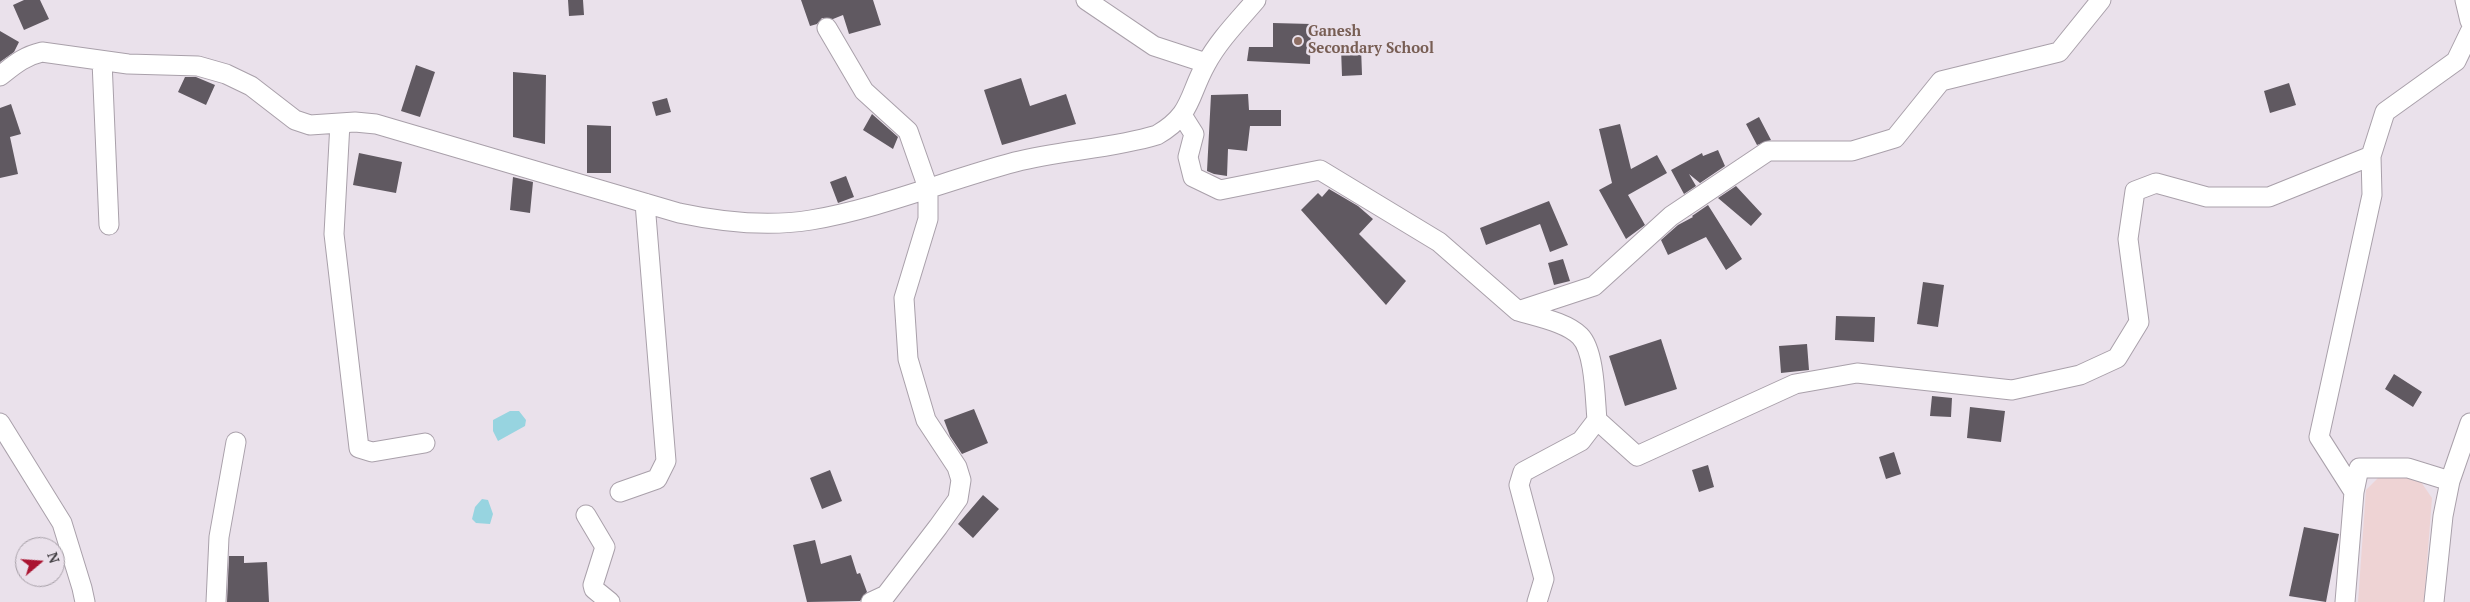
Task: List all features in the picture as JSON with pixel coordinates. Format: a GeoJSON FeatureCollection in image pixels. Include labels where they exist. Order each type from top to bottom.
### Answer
{"type":"FeatureCollection","features":[{"type":"Feature","properties":{"kind":"street"},"geometry":{"type":"LineString","coordinates":[[1086,0],[1154,46],[1206,63]]}},
{"type":"Feature","properties":{"kind":"street"},"geometry":{"type":"LineString","coordinates":[[0,76],[16,62],[30,55],[42,52],[135,64],[198,66],[226,74],[251,86],[295,120],[310,125],[376,124],[398,128],[645,203],[706,219],[777,222],[809,220],[842,214],[1017,162],[1142,139],[1170,127],[1182,115],[1192,99],[1206,63],[1225,36],[1256,0]]}},
{"type":"Feature","properties":{"kind":"street"},"geometry":{"type":"LineString","coordinates":[[1518,311],[1594,286],[1672,216],[1768,151],[1852,151],[1895,138],[1941,81],[2059,52],[2101,0]]}},
{"type":"Feature","properties":{"kind":"street"},"geometry":{"type":"LineString","coordinates":[[2464,0],[2470,21]]}},
{"type":"Feature","properties":{"kind":"street"},"geometry":{"type":"LineString","coordinates":[[827,28],[864,91],[908,131],[928,188],[928,219],[904,298],[908,359],[926,420],[957,467],[961,480],[958,499],[938,527],[886,595],[871,602]]}},
{"type":"Feature","properties":{"kind":"street"},"geometry":{"type":"LineString","coordinates":[[2354,492],[2319,437],[2372,195],[2371,156],[2385,112],[2456,60],[2470,32]]}},
{"type":"Feature","properties":{"kind":"street"},"geometry":{"type":"LineString","coordinates":[[102,61],[109,225]]}},
{"type":"Feature","properties":{"kind":"street"},"geometry":{"type":"LineString","coordinates":[[1182,115],[1194,134],[1188,157],[1192,177],[1220,190],[1320,170],[1440,242],[1518,311],[1561,325],[1580,336],[1589,349],[1597,420],[1637,456],[1795,384],[1857,373],[2012,390],[2080,375],[2117,358],[2139,322],[2128,239],[2135,191],[2156,183],[2207,197],[2269,197],[2371,156]]}},
{"type":"Feature","properties":{"kind":"street"},"geometry":{"type":"LineString","coordinates":[[340,124],[334,234],[359,448],[372,452],[425,443]]}},
{"type":"Feature","properties":{"kind":"street"},"geometry":{"type":"LineString","coordinates":[[620,492],[657,479],[666,461],[645,203]]}},
{"type":"Feature","properties":{"kind":"street"},"geometry":{"type":"LineString","coordinates":[[1537,602],[1544,579],[1519,485],[1523,472],[1581,441],[1597,420]]}},
{"type":"Feature","properties":{"kind":"street"},"geometry":{"type":"LineString","coordinates":[[0,423],[62,523],[85,602]]}},
{"type":"Feature","properties":{"kind":"street"},"geometry":{"type":"LineString","coordinates":[[2434,602],[2443,516],[2450,481],[2470,423]]}},
{"type":"Feature","properties":{"kind":"street"},"geometry":{"type":"LineString","coordinates":[[216,602],[219,537],[236,442]]}},
{"type":"Feature","properties":{"kind":"street"},"geometry":{"type":"LineString","coordinates":[[2345,602],[2354,492],[2359,468],[2408,468],[2450,481]]}},
{"type":"Feature","properties":{"kind":"street"},"geometry":{"type":"LineString","coordinates":[[586,515],[605,547],[593,584],[594,589],[610,602]]}},
{"type":"Feature","properties":{"kind":"shaded area"},"geometry":{"type":"Polygon","coordinates":[[[2402,475],[2421,482],[2432,498],[2424,602],[2358,602],[2366,490],[2379,477],[2402,475]]]}},
{"type":"Feature","properties":{"kind":"water"},"geometry":{"type":"Polygon","coordinates":[[[510,411],[519,411],[526,420],[525,426],[498,441],[493,431],[493,420],[510,411]]]}},
{"type":"Feature","properties":{"kind":"water"},"geometry":{"type":"Polygon","coordinates":[[[482,499],[488,500],[493,514],[490,524],[476,523],[472,519],[475,507],[482,499]]]}},
{"type":"Feature","properties":{"kind":"building"},"geometry":{"type":"Polygon","coordinates":[[[24,0],[40,0],[49,19],[24,30],[13,5],[24,0]]]}},
{"type":"Feature","properties":{"kind":"building"},"geometry":{"type":"Polygon","coordinates":[[[568,0],[583,0],[584,15],[569,16],[568,0]]]}},
{"type":"Feature","properties":{"kind":"building"},"geometry":{"type":"Polygon","coordinates":[[[801,0],[873,0],[881,25],[849,34],[843,15],[833,19],[822,18],[817,24],[810,26],[801,0]]]}},
{"type":"Feature","properties":{"kind":"building"},"geometry":{"type":"Polygon","coordinates":[[[1273,23],[1311,24],[1310,64],[1247,61],[1249,47],[1273,47],[1273,23]]]}},
{"type":"Feature","properties":{"kind":"building"},"geometry":{"type":"Polygon","coordinates":[[[0,31],[19,42],[14,52],[0,62],[0,31]]]}},
{"type":"Feature","properties":{"kind":"building"},"geometry":{"type":"Polygon","coordinates":[[[1361,47],[1362,75],[1342,76],[1341,48],[1361,47]]]}},
{"type":"Feature","properties":{"kind":"building"},"geometry":{"type":"Polygon","coordinates":[[[416,65],[435,72],[420,117],[401,111],[416,65]]]}},
{"type":"Feature","properties":{"kind":"building"},"geometry":{"type":"Polygon","coordinates":[[[513,72],[546,75],[545,144],[513,137],[513,72]]]}},
{"type":"Feature","properties":{"kind":"building"},"geometry":{"type":"Polygon","coordinates":[[[185,77],[196,77],[215,85],[206,105],[178,92],[185,77]]]}},
{"type":"Feature","properties":{"kind":"building"},"geometry":{"type":"Polygon","coordinates":[[[1021,78],[1030,106],[1066,94],[1076,124],[1002,145],[984,90],[1021,78]]]}},
{"type":"Feature","properties":{"kind":"building"},"geometry":{"type":"Polygon","coordinates":[[[2289,83],[2296,105],[2270,113],[2264,91],[2289,83]]]}},
{"type":"Feature","properties":{"kind":"building"},"geometry":{"type":"Polygon","coordinates":[[[1248,94],[1249,110],[1281,110],[1281,126],[1250,126],[1247,151],[1228,149],[1227,176],[1207,171],[1211,95],[1248,94]]]}},
{"type":"Feature","properties":{"kind":"building"},"geometry":{"type":"Polygon","coordinates":[[[667,98],[671,112],[656,116],[652,102],[667,98]]]}},
{"type":"Feature","properties":{"kind":"building"},"geometry":{"type":"Polygon","coordinates":[[[11,104],[21,134],[10,137],[18,174],[0,178],[0,108],[11,104]]]}},
{"type":"Feature","properties":{"kind":"building"},"geometry":{"type":"Polygon","coordinates":[[[872,114],[898,137],[893,149],[863,130],[872,114]]]}},
{"type":"Feature","properties":{"kind":"building"},"geometry":{"type":"Polygon","coordinates":[[[1759,117],[1771,140],[1757,145],[1746,124],[1759,117]]]}},
{"type":"Feature","properties":{"kind":"building"},"geometry":{"type":"Polygon","coordinates":[[[1620,124],[1631,169],[1657,155],[1667,173],[1628,195],[1645,225],[1626,239],[1599,190],[1612,183],[1599,129],[1620,124]]]}},
{"type":"Feature","properties":{"kind":"building"},"geometry":{"type":"Polygon","coordinates":[[[587,125],[611,126],[611,173],[587,173],[587,125]]]}},
{"type":"Feature","properties":{"kind":"building"},"geometry":{"type":"Polygon","coordinates":[[[1718,150],[1725,166],[1700,183],[1689,174],[1696,186],[1684,194],[1671,170],[1702,153],[1703,156],[1718,150]]]}},
{"type":"Feature","properties":{"kind":"building"},"geometry":{"type":"Polygon","coordinates":[[[359,153],[402,162],[396,193],[353,185],[359,153]]]}},
{"type":"Feature","properties":{"kind":"building"},"geometry":{"type":"Polygon","coordinates":[[[846,176],[854,197],[838,203],[830,182],[846,176]]]}},
{"type":"Feature","properties":{"kind":"building"},"geometry":{"type":"Polygon","coordinates":[[[513,177],[533,182],[530,213],[510,210],[513,177]]]}},
{"type":"Feature","properties":{"kind":"building"},"geometry":{"type":"Polygon","coordinates":[[[1736,186],[1762,214],[1751,226],[1718,198],[1736,186]]]}},
{"type":"Feature","properties":{"kind":"building"},"geometry":{"type":"Polygon","coordinates":[[[1329,189],[1358,206],[1373,219],[1359,234],[1406,281],[1386,305],[1301,210],[1318,193],[1322,197],[1329,189]]]}},
{"type":"Feature","properties":{"kind":"building"},"geometry":{"type":"Polygon","coordinates":[[[1549,201],[1568,245],[1550,252],[1540,224],[1486,245],[1480,228],[1549,201]]]}},
{"type":"Feature","properties":{"kind":"building"},"geometry":{"type":"Polygon","coordinates":[[[1708,205],[1742,259],[1726,270],[1706,237],[1668,255],[1661,240],[1678,225],[1693,217],[1708,205]]]}},
{"type":"Feature","properties":{"kind":"building"},"geometry":{"type":"Polygon","coordinates":[[[1563,259],[1570,281],[1554,285],[1548,263],[1563,259]]]}},
{"type":"Feature","properties":{"kind":"building"},"geometry":{"type":"Polygon","coordinates":[[[1923,282],[1944,285],[1938,327],[1917,324],[1923,282]]]}},
{"type":"Feature","properties":{"kind":"building"},"geometry":{"type":"Polygon","coordinates":[[[1836,316],[1875,317],[1874,342],[1835,340],[1836,316]]]}},
{"type":"Feature","properties":{"kind":"building"},"geometry":{"type":"Polygon","coordinates":[[[1661,339],[1677,389],[1625,406],[1609,356],[1661,339]]]}},
{"type":"Feature","properties":{"kind":"building"},"geometry":{"type":"Polygon","coordinates":[[[1807,344],[1809,370],[1781,373],[1779,346],[1807,344]]]}},
{"type":"Feature","properties":{"kind":"building"},"geometry":{"type":"Polygon","coordinates":[[[2394,374],[2422,392],[2413,407],[2385,389],[2394,374]]]}},
{"type":"Feature","properties":{"kind":"building"},"geometry":{"type":"Polygon","coordinates":[[[1932,396],[1952,398],[1951,417],[1930,416],[1932,396]]]}},
{"type":"Feature","properties":{"kind":"building"},"geometry":{"type":"Polygon","coordinates":[[[1970,407],[2005,411],[2001,442],[1967,438],[1970,407]]]}},
{"type":"Feature","properties":{"kind":"building"},"geometry":{"type":"Polygon","coordinates":[[[974,409],[988,443],[962,454],[950,436],[944,420],[974,409]]]}},
{"type":"Feature","properties":{"kind":"building"},"geometry":{"type":"Polygon","coordinates":[[[1894,452],[1901,474],[1886,479],[1879,457],[1894,452]]]}},
{"type":"Feature","properties":{"kind":"building"},"geometry":{"type":"Polygon","coordinates":[[[1708,465],[1714,487],[1699,492],[1692,470],[1708,465]]]}},
{"type":"Feature","properties":{"kind":"building"},"geometry":{"type":"Polygon","coordinates":[[[830,470],[842,501],[822,509],[810,478],[830,470]]]}},
{"type":"Feature","properties":{"kind":"building"},"geometry":{"type":"Polygon","coordinates":[[[983,495],[999,509],[973,538],[958,524],[983,495]]]}},
{"type":"Feature","properties":{"kind":"building"},"geometry":{"type":"Polygon","coordinates":[[[2304,527],[2339,534],[2326,602],[2289,596],[2304,527]]]}},
{"type":"Feature","properties":{"kind":"building"},"geometry":{"type":"Polygon","coordinates":[[[815,540],[821,564],[851,555],[857,574],[860,573],[867,592],[860,601],[807,602],[793,545],[815,540]]]}},
{"type":"Feature","properties":{"kind":"building"},"geometry":{"type":"Polygon","coordinates":[[[229,556],[244,556],[244,563],[267,562],[269,602],[227,602],[229,556]]]}},
{"type":"Feature","properties":{"kind":"place","name":"Ganesh Secondary School"},"geometry":{"type":"Point","coordinates":[1298,41]}}]}
